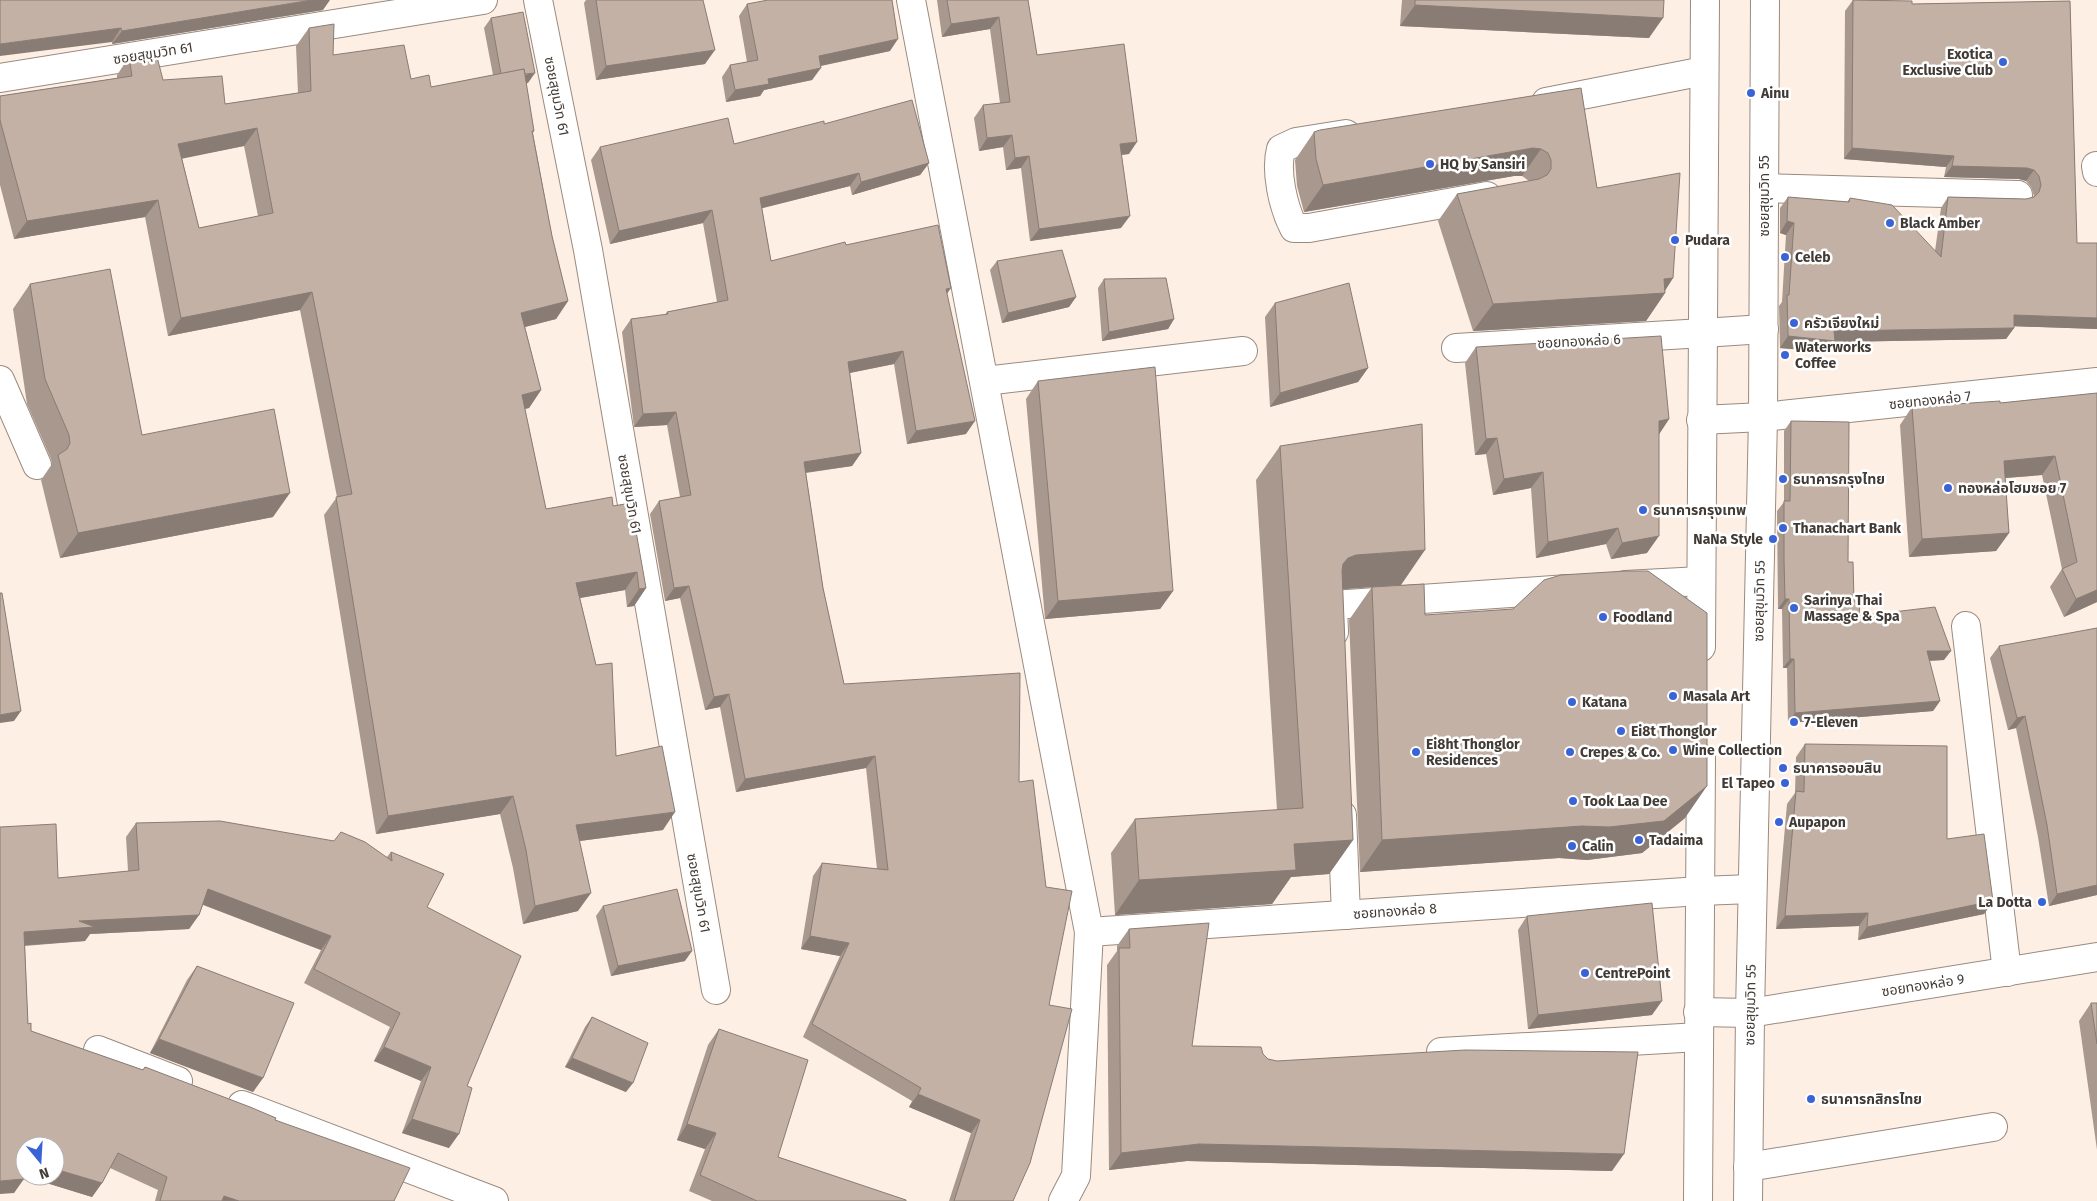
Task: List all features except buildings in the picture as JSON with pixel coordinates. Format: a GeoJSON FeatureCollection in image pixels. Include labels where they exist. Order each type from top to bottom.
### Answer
{"type":"FeatureCollection","features":[{"type":"Feature","properties":{"kind":"street","name":"ซอยสุขุมวิท 61"},"geometry":{"type":"LineString","coordinates":[[0,78],[483,0]]}},
{"type":"Feature","properties":{"kind":"street","name":"ซอยสุขุมวิท 61"},"geometry":{"type":"LineString","coordinates":[[538,0],[588,250],[716,990]]}},
{"type":"Feature","properties":{"kind":"street"},"geometry":{"type":"LineString","coordinates":[[911,0],[1089,932],[1076,1176],[1063,1201]]}},
{"type":"Feature","properties":{"kind":"street"},"geometry":{"type":"LineString","coordinates":[[1701,668],[1705,0]]}},
{"type":"Feature","properties":{"kind":"street","name":"ซอยสุขุมวิท 55"},"geometry":{"type":"LineString","coordinates":[[1748,1201],[1752,889],[1763,417],[1765,0]]}},
{"type":"Feature","properties":{"kind":"street"},"geometry":{"type":"LineString","coordinates":[[1519,106],[1579,106],[1704,72]]}},
{"type":"Feature","properties":{"kind":"street"},"geometry":{"type":"LineString","coordinates":[[1374,129],[1296,142],[1281,149],[1278,162],[1288,215],[1294,228],[1309,228],[1507,192]]}},
{"type":"Feature","properties":{"kind":"street"},"geometry":{"type":"LineString","coordinates":[[1764,188],[2018,194]]}},
{"type":"Feature","properties":{"kind":"street","name":"ซอยทองหล่อ 6"},"geometry":{"type":"LineString","coordinates":[[1456,348],[1764,329]]}},
{"type":"Feature","properties":{"kind":"street"},"geometry":{"type":"LineString","coordinates":[[985,381],[1243,351]]}},
{"type":"Feature","properties":{"kind":"street"},"geometry":{"type":"LineString","coordinates":[[0,380],[37,465]]}},
{"type":"Feature","properties":{"kind":"street","name":"ซอยทองหล่อ 7"},"geometry":{"type":"LineString","coordinates":[[1702,420],[1763,417],[2097,382]]}},
{"type":"Feature","properties":{"kind":"street"},"geometry":{"type":"LineString","coordinates":[[1335,655],[1333,605],[1701,581]]}},
{"type":"Feature","properties":{"kind":"street"},"geometry":{"type":"LineString","coordinates":[[1966,626],[2007,972]]}},
{"type":"Feature","properties":{"kind":"street"},"geometry":{"type":"LineString","coordinates":[[1698,1201],[1701,736]]}},
{"type":"Feature","properties":{"kind":"street"},"geometry":{"type":"LineString","coordinates":[[1341,795],[1346,915]]}},
{"type":"Feature","properties":{"kind":"street","name":"ซอยทองหล่อ 8"},"geometry":{"type":"LineString","coordinates":[[1089,932],[1752,889]]}},
{"type":"Feature","properties":{"kind":"street","name":"ซอยทองหล่อ 9"},"geometry":{"type":"LineString","coordinates":[[1412,1054],[1699,1024],[1750,1013],[2097,956]]}},
{"type":"Feature","properties":{"kind":"street"},"geometry":{"type":"LineString","coordinates":[[98,1050],[494,1201]]}},
{"type":"Feature","properties":{"kind":"street"},"geometry":{"type":"LineString","coordinates":[[1748,1167],[1993,1127]]}},
{"type":"Feature","properties":{"kind":"place","name":"Exotica Exclusive Club"},"geometry":{"type":"Point","coordinates":[2003,62]}},
{"type":"Feature","properties":{"kind":"place","name":"Ainu"},"geometry":{"type":"Point","coordinates":[1751,93]}},
{"type":"Feature","properties":{"kind":"place","name":"HQ by Sansiri"},"geometry":{"type":"Point","coordinates":[1430,164]}},
{"type":"Feature","properties":{"kind":"place","name":"Black Amber"},"geometry":{"type":"Point","coordinates":[1890,223]}},
{"type":"Feature","properties":{"kind":"place","name":"Pudara"},"geometry":{"type":"Point","coordinates":[1675,240]}},
{"type":"Feature","properties":{"kind":"place","name":"Celeb"},"geometry":{"type":"Point","coordinates":[1785,257]}},
{"type":"Feature","properties":{"kind":"place","name":"ครัวเจียงใหม่"},"geometry":{"type":"Point","coordinates":[1794,323]}},
{"type":"Feature","properties":{"kind":"place","name":"Waterworks Coffee"},"geometry":{"type":"Point","coordinates":[1785,355]}},
{"type":"Feature","properties":{"kind":"place","name":"ธนาคารกรุงไทย"},"geometry":{"type":"Point","coordinates":[1783,479]}},
{"type":"Feature","properties":{"kind":"place","name":"ทองหล่อโฮมซอย 7"},"geometry":{"type":"Point","coordinates":[1948,488]}},
{"type":"Feature","properties":{"kind":"place","name":"ธนาคารกรุงเทพ"},"geometry":{"type":"Point","coordinates":[1643,510]}},
{"type":"Feature","properties":{"kind":"place","name":"Thanachart Bank"},"geometry":{"type":"Point","coordinates":[1783,528]}},
{"type":"Feature","properties":{"kind":"place","name":"NaNa Style"},"geometry":{"type":"Point","coordinates":[1773,539]}},
{"type":"Feature","properties":{"kind":"place","name":"Sarinya Thai Massage & Spa"},"geometry":{"type":"Point","coordinates":[1794,608]}},
{"type":"Feature","properties":{"kind":"place","name":"Foodland"},"geometry":{"type":"Point","coordinates":[1603,617]}},
{"type":"Feature","properties":{"kind":"place","name":"Masala Art"},"geometry":{"type":"Point","coordinates":[1673,696]}},
{"type":"Feature","properties":{"kind":"place","name":"Katana"},"geometry":{"type":"Point","coordinates":[1572,702]}},
{"type":"Feature","properties":{"kind":"place","name":"7-Eleven"},"geometry":{"type":"Point","coordinates":[1794,722]}},
{"type":"Feature","properties":{"kind":"place","name":"Ei8t Thonglor"},"geometry":{"type":"Point","coordinates":[1621,731]}},
{"type":"Feature","properties":{"kind":"place","name":"Wine Collection"},"geometry":{"type":"Point","coordinates":[1673,750]}},
{"type":"Feature","properties":{"kind":"place","name":"Ei8ht Thonglor Residences"},"geometry":{"type":"Point","coordinates":[1416,752]}},
{"type":"Feature","properties":{"kind":"place","name":"Crepes & Co."},"geometry":{"type":"Point","coordinates":[1570,752]}},
{"type":"Feature","properties":{"kind":"place","name":"ธนาคารออมสิน"},"geometry":{"type":"Point","coordinates":[1783,768]}},
{"type":"Feature","properties":{"kind":"place","name":"El Tapeo"},"geometry":{"type":"Point","coordinates":[1785,783]}},
{"type":"Feature","properties":{"kind":"place","name":"Took Laa Dee"},"geometry":{"type":"Point","coordinates":[1573,801]}},
{"type":"Feature","properties":{"kind":"place","name":"Aupapon"},"geometry":{"type":"Point","coordinates":[1779,822]}},
{"type":"Feature","properties":{"kind":"place","name":"Tadaima"},"geometry":{"type":"Point","coordinates":[1639,840]}},
{"type":"Feature","properties":{"kind":"place","name":"Calin"},"geometry":{"type":"Point","coordinates":[1572,846]}},
{"type":"Feature","properties":{"kind":"place","name":"La Dotta"},"geometry":{"type":"Point","coordinates":[2042,902]}},
{"type":"Feature","properties":{"kind":"place","name":"CentrePoint"},"geometry":{"type":"Point","coordinates":[1585,973]}},
{"type":"Feature","properties":{"kind":"place","name":"ธนาคารกสิกรไทย"},"geometry":{"type":"Point","coordinates":[1811,1099]}}]}
